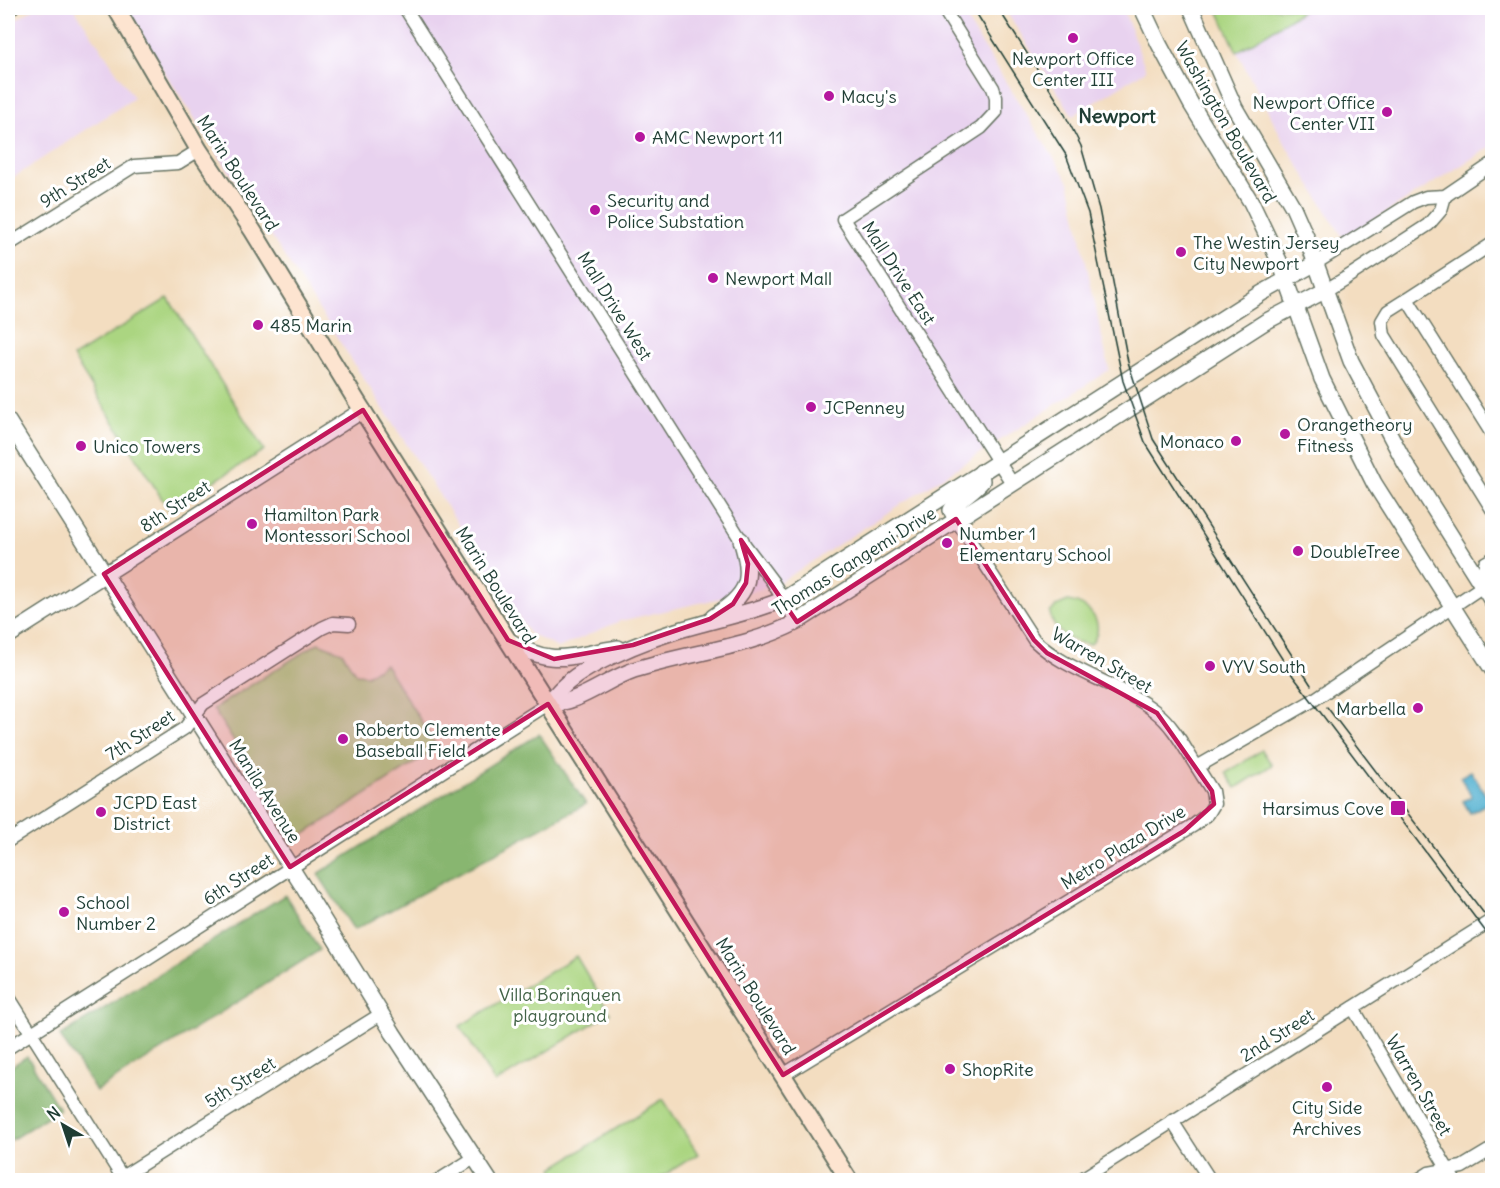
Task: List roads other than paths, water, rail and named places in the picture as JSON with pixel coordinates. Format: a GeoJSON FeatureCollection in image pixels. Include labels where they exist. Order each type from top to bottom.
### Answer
{"type":"FeatureCollection","features":[{"type":"Feature","properties":{"kind":"main road","name":"Marin Boulevard"},"geometry":{"type":"LineString","coordinates":[[116,8],[200,150],[849,1180]]}},
{"type":"Feature","properties":{"kind":"street"},"geometry":{"type":"LineString","coordinates":[[8,10],[12,8]]}},
{"type":"Feature","properties":{"kind":"street","name":"Mall Drive West"},"geometry":{"type":"LineString","coordinates":[[405,8],[741,540],[784,599],[797,621]]}},
{"type":"Feature","properties":{"kind":"street","name":"Mall Drive East"},"geometry":{"type":"LineString","coordinates":[[943,8],[993,88],[996,97],[996,112],[981,128],[843,219],[1012,483]]}},
{"type":"Feature","properties":{"kind":"street","name":"Washington Boulevard"},"geometry":{"type":"LineString","coordinates":[[1142,8],[1191,104],[1251,202],[1286,280],[1322,379],[1374,483],[1492,669]]}},
{"type":"Feature","properties":{"kind":"street","name":"Washington Boulevard"},"geometry":{"type":"LineString","coordinates":[[1191,8],[1235,108],[1293,207],[1351,361],[1405,463],[1488,587],[1492,601]]}},
{"type":"Feature","properties":{"kind":"street","name":"9th Street"},"geometry":{"type":"LineString","coordinates":[[8,245],[134,166],[178,163],[200,150]]}},
{"type":"Feature","properties":{"kind":"street","name":"Thomas Gangemi Drive"},"geometry":{"type":"LineString","coordinates":[[548,704],[563,685],[577,674],[633,645],[700,624],[746,613],[784,599],[1255,297],[1316,263],[1413,202],[1426,197],[1445,196],[1492,164]]}},
{"type":"Feature","properties":{"kind":"street","name":"Thomas Gangemi Drive"},"geometry":{"type":"LineString","coordinates":[[548,704],[570,701],[633,671],[749,642],[779,631],[797,621],[1265,321],[1326,290],[1428,225],[1441,210],[1445,196]]}},
{"type":"Feature","properties":{"kind":"street"},"geometry":{"type":"LineString","coordinates":[[1492,244],[1388,311],[1382,321],[1384,335],[1492,509]]}},
{"type":"Feature","properties":{"kind":"street"},"geometry":{"type":"LineString","coordinates":[[1407,299],[1492,434]]}},
{"type":"Feature","properties":{"kind":"street","name":"8th Street"},"geometry":{"type":"LineString","coordinates":[[8,636],[363,410]]}},
{"type":"Feature","properties":{"kind":"street","name":"Manila Avenue"},"geometry":{"type":"LineString","coordinates":[[8,424],[381,1014],[489,1180]]}},
{"type":"Feature","properties":{"kind":"street"},"geometry":{"type":"LineString","coordinates":[[956,519],[951,510],[973,492],[982,481],[981,472]]}},
{"type":"Feature","properties":{"kind":"street","name":"Warren Street"},"geometry":{"type":"LineString","coordinates":[[956,519],[1034,640],[1047,653],[1111,685],[1157,713],[1172,729],[1197,767]]}},
{"type":"Feature","properties":{"kind":"street"},"geometry":{"type":"LineString","coordinates":[[700,624],[733,604],[742,591],[749,570],[741,540]]}},
{"type":"Feature","properties":{"kind":"street"},"geometry":{"type":"LineString","coordinates":[[1197,767],[1312,701],[1453,605],[1488,587],[1485,563],[1492,559]]}},
{"type":"Feature","properties":{"kind":"street","name":"7th Street"},"geometry":{"type":"LineString","coordinates":[[8,841],[185,728],[203,704],[322,628],[333,623],[350,624]]}},
{"type":"Feature","properties":{"kind":"street"},"geometry":{"type":"LineString","coordinates":[[508,640],[528,651],[556,659],[633,645]]}},
{"type":"Feature","properties":{"kind":"street","name":"6th Street"},"geometry":{"type":"LineString","coordinates":[[8,1048],[548,704]]}},
{"type":"Feature","properties":{"kind":"street","name":"Metro Plaza Drive"},"geometry":{"type":"LineString","coordinates":[[783,1076],[1194,825],[1208,814],[1214,804],[1212,790],[1197,767]]}},
{"type":"Feature","properties":{"kind":"street","name":"2nd Street"},"geometry":{"type":"LineString","coordinates":[[1080,1180],[1492,920]]}},
{"type":"Feature","properties":{"kind":"street"},"geometry":{"type":"LineString","coordinates":[[8,996],[121,1180]]}},
{"type":"Feature","properties":{"kind":"street","name":"Warren Street"},"geometry":{"type":"LineString","coordinates":[[1353,1008],[1451,1175]]}},
{"type":"Feature","properties":{"kind":"street","name":"5th Street"},"geometry":{"type":"LineString","coordinates":[[121,1180],[381,1014]]}},
{"type":"Feature","properties":{"kind":"street"},"geometry":{"type":"LineString","coordinates":[[1172,1121],[1210,1180]]}},
{"type":"Feature","properties":{"kind":"street"},"geometry":{"type":"LineString","coordinates":[[1418,1180],[1429,1173],[1451,1175],[1492,1149]]}},
{"type":"Feature","properties":{"kind":"street"},"geometry":{"type":"LineString","coordinates":[[439,1180],[474,1158]]}},
{"type":"Feature","properties":{"kind":"water"},"geometry":{"type":"Polygon","coordinates":[[[1471,771],[1490,802],[1470,813],[1463,801],[1472,796],[1460,777],[1471,771]]]}},
{"type":"Feature","properties":{"kind":"tram line"},"geometry":{"type":"LineString","coordinates":[[973,8],[1066,155],[1088,213],[1123,381],[1145,442],[1293,676],[1492,940]]}},
{"type":"Feature","properties":{"kind":"tram line"},"geometry":{"type":"LineString","coordinates":[[998,8],[1060,105],[1081,146],[1099,209],[1128,362],[1153,439],[1311,685]]}},
{"type":"Feature","properties":{"kind":"tram line"},"geometry":{"type":"LineString","coordinates":[[1327,707],[1492,924]]}},
{"type":"Feature","properties":{"kind":"place","name":"Newport Office Center III"},"geometry":{"type":"Point","coordinates":[1073,38]}},
{"type":"Feature","properties":{"kind":"place","name":"Macy's"},"geometry":{"type":"Point","coordinates":[829,96]}},
{"type":"Feature","properties":{"kind":"place","name":"Newport Office Center VII"},"geometry":{"type":"Point","coordinates":[1387,112]}},
{"type":"Feature","properties":{"kind":"place","name":"AMC Newport 11"},"geometry":{"type":"Point","coordinates":[640,137]}},
{"type":"Feature","properties":{"kind":"place","name":"Security and Police Substation"},"geometry":{"type":"Point","coordinates":[595,210]}},
{"type":"Feature","properties":{"kind":"place","name":"The Westin Jersey City Newport"},"geometry":{"type":"Point","coordinates":[1181,252]}},
{"type":"Feature","properties":{"kind":"place","name":"Newport Mall"},"geometry":{"type":"Point","coordinates":[713,278]}},
{"type":"Feature","properties":{"kind":"place","name":"485 Marin"},"geometry":{"type":"Point","coordinates":[258,325]}},
{"type":"Feature","properties":{"kind":"place","name":"JCPenney"},"geometry":{"type":"Point","coordinates":[811,407]}},
{"type":"Feature","properties":{"kind":"place","name":"Orangetheory Fitness"},"geometry":{"type":"Point","coordinates":[1285,434]}},
{"type":"Feature","properties":{"kind":"place","name":"Monaco"},"geometry":{"type":"Point","coordinates":[1236,441]}},
{"type":"Feature","properties":{"kind":"place","name":"Unico Towers"},"geometry":{"type":"Point","coordinates":[81,446]}},
{"type":"Feature","properties":{"kind":"place","name":"Hamilton Park Montessori School"},"geometry":{"type":"Point","coordinates":[252,524]}},
{"type":"Feature","properties":{"kind":"place","name":"Number 1 Elementary School"},"geometry":{"type":"Point","coordinates":[947,543]}},
{"type":"Feature","properties":{"kind":"place","name":"DoubleTree"},"geometry":{"type":"Point","coordinates":[1298,551]}},
{"type":"Feature","properties":{"kind":"place","name":"VYV South"},"geometry":{"type":"Point","coordinates":[1210,666]}},
{"type":"Feature","properties":{"kind":"place","name":"Marbella"},"geometry":{"type":"Point","coordinates":[1418,708]}},
{"type":"Feature","properties":{"kind":"place","name":"Roberto Clemente Baseball Field"},"geometry":{"type":"Point","coordinates":[343,739]}},
{"type":"Feature","properties":{"kind":"place","name":"Harsimus Cove"},"geometry":{"type":"Point","coordinates":[1398,808]}},
{"type":"Feature","properties":{"kind":"place","name":"JCPD East District"},"geometry":{"type":"Point","coordinates":[101,812]}},
{"type":"Feature","properties":{"kind":"place","name":"School Number 2"},"geometry":{"type":"Point","coordinates":[64,912]}},
{"type":"Feature","properties":{"kind":"place","name":"ShopRite"},"geometry":{"type":"Point","coordinates":[950,1069]}},
{"type":"Feature","properties":{"kind":"place","name":"City Side Archives"},"geometry":{"type":"Point","coordinates":[1327,1087]}},
{"type":"Feature","properties":{"kind":"district","name":"Newport"},"geometry":{"type":"Point","coordinates":[1117,115]}},
{"type":"Feature","properties":{"kind":"park label","name":"Villa Borinquen playground"},"geometry":{"type":"Point","coordinates":[560,1004]}}]}
